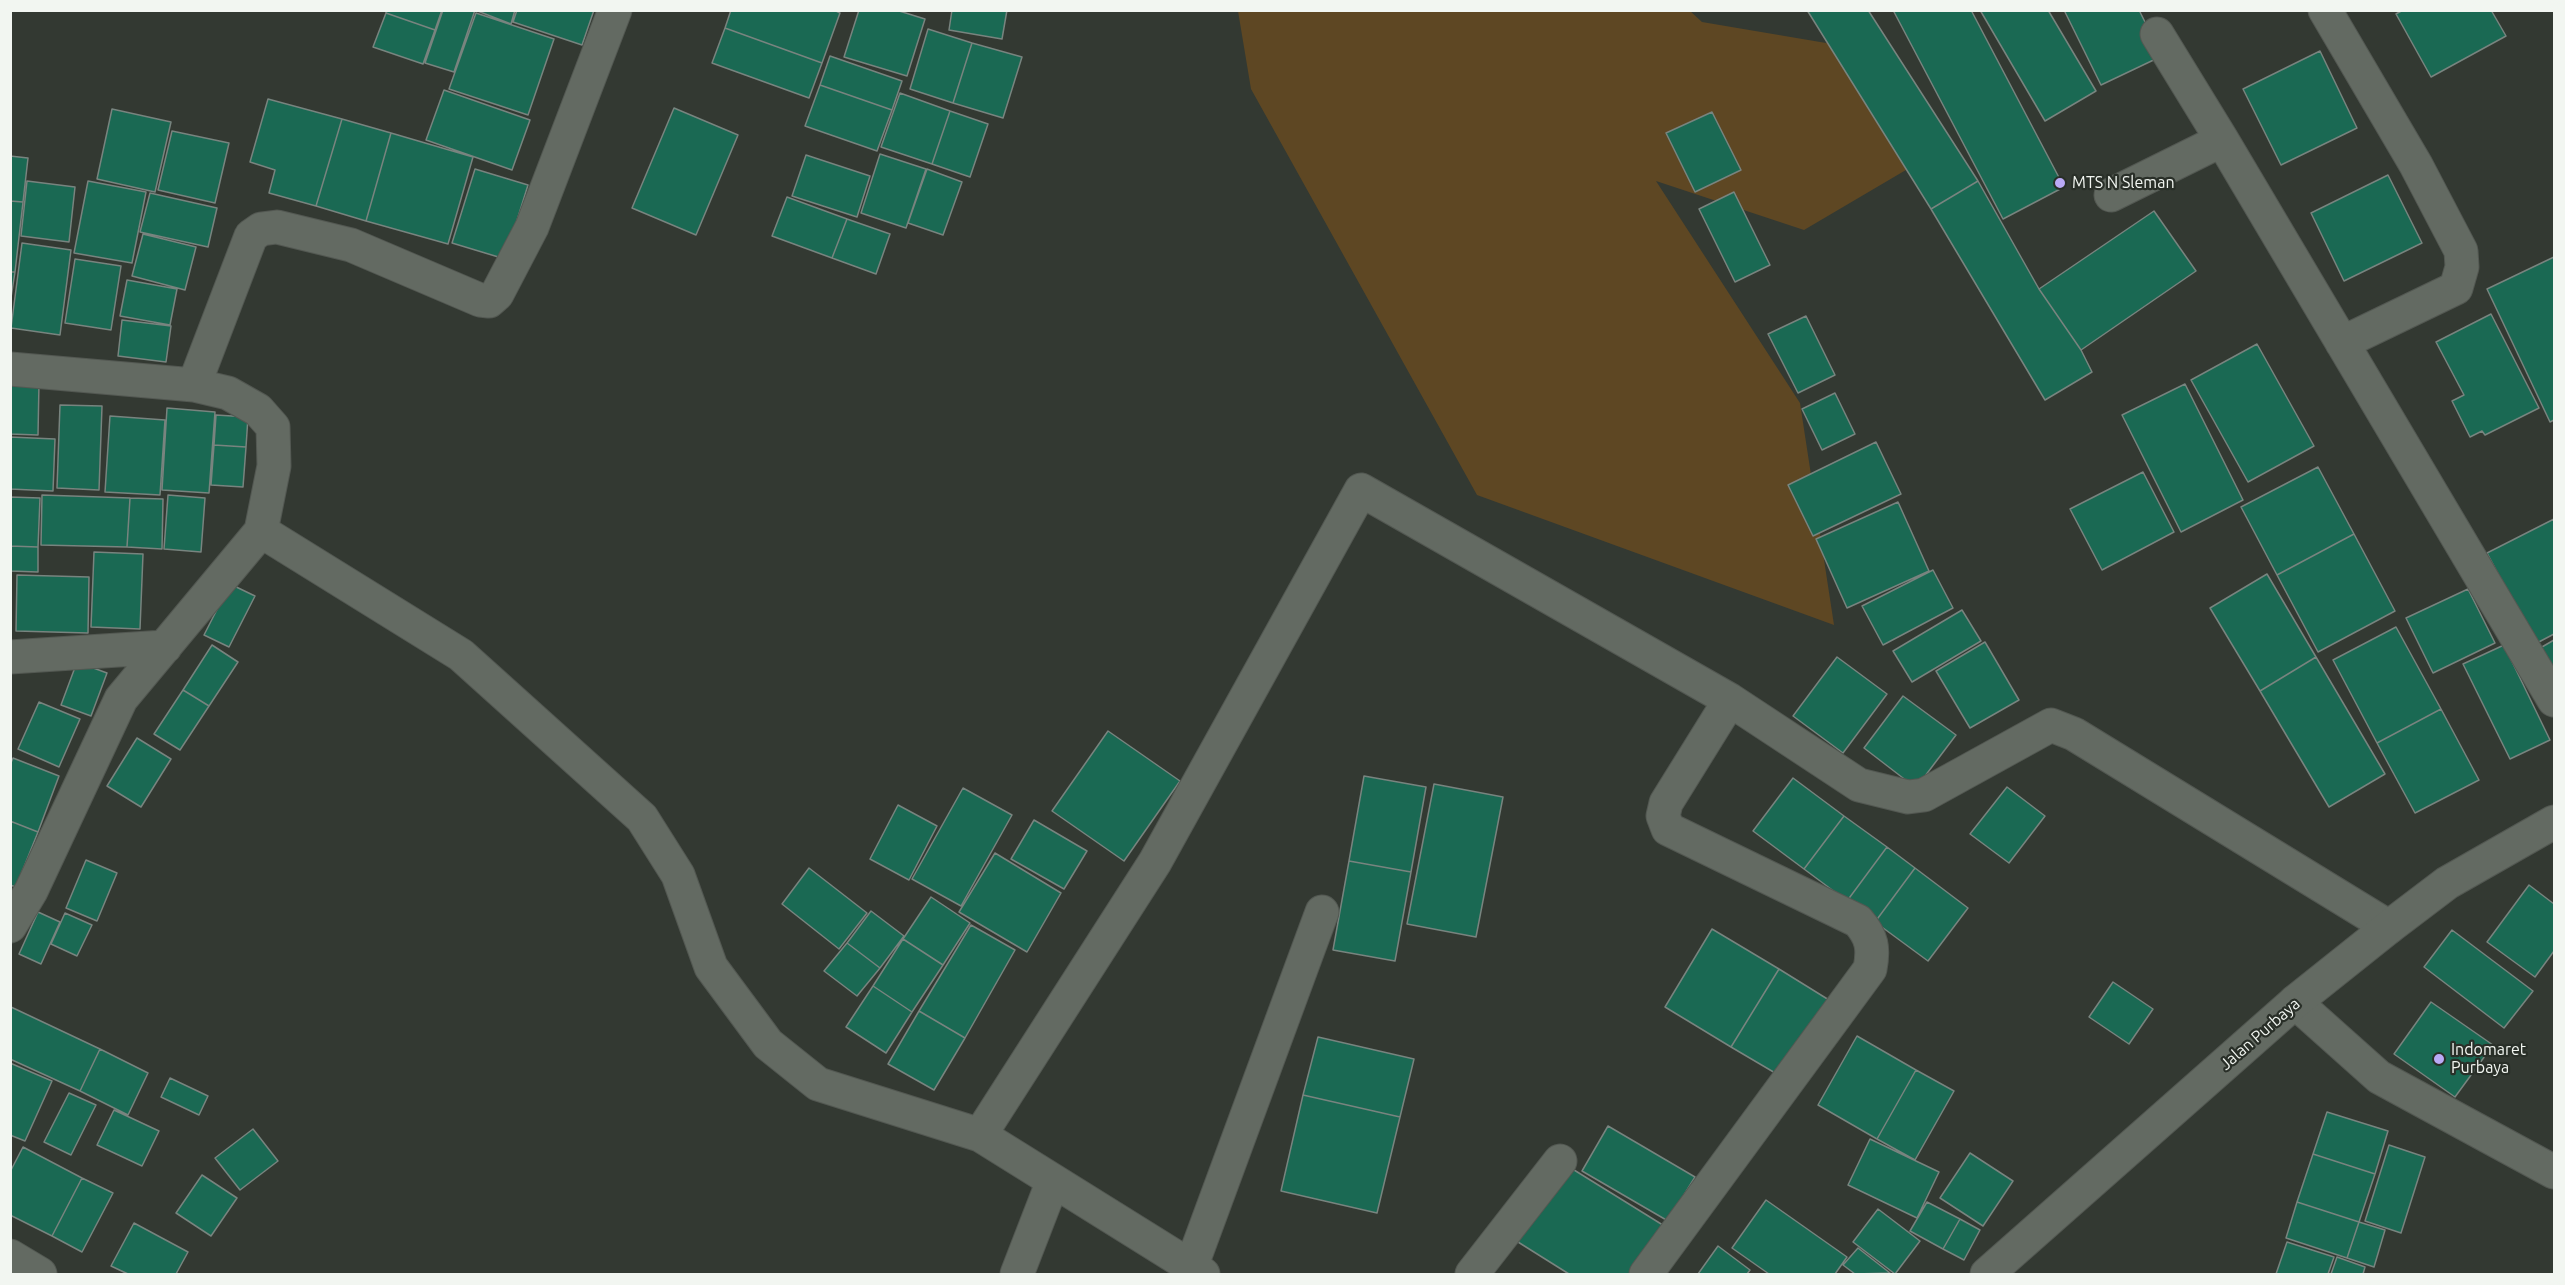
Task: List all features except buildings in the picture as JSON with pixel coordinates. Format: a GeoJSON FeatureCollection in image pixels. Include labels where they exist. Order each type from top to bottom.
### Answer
{"type":"FeatureCollection","features":[{"type":"Feature","properties":{"kind":"street"},"geometry":{"type":"LineString","coordinates":[[194,385],[251,236],[261,230],[277,227],[351,245],[480,300],[489,301],[497,294],[532,227],[615,10]]}},
{"type":"Feature","properties":{"kind":"street"},"geometry":{"type":"LineString","coordinates":[[2325,10],[2416,165],[2461,251],[2462,267],[2456,288],[2342,343]]}},
{"type":"Feature","properties":{"kind":"street"},"geometry":{"type":"LineString","coordinates":[[2157,34],[2554,700]]}},
{"type":"Feature","properties":{"kind":"street"},"geometry":{"type":"LineString","coordinates":[[2111,195],[2222,140]]}},
{"type":"Feature","properties":{"kind":"street"},"geometry":{"type":"LineString","coordinates":[[10,369],[194,385],[228,393],[258,410],[273,427],[274,466],[261,531],[121,699],[31,891],[10,926]]}},
{"type":"Feature","properties":{"kind":"street"},"geometry":{"type":"LineString","coordinates":[[980,1135],[1155,862],[1361,490],[1730,700],[1859,785],[1908,797],[1924,795],[2052,725],[2074,734],[2389,927]]}},
{"type":"Feature","properties":{"kind":"street"},"geometry":{"type":"LineString","coordinates":[[261,531],[461,655],[642,818],[678,875],[711,967],[768,1044],[818,1084],[980,1135],[1197,1271],[1322,912]]}},
{"type":"Feature","properties":{"kind":"street"},"geometry":{"type":"LineString","coordinates":[[10,657],[165,648]]}},
{"type":"Feature","properties":{"kind":"street"},"geometry":{"type":"LineString","coordinates":[[1646,1275],[1870,969],[1874,950],[1869,934],[1858,921],[1668,829],[1663,816],[1666,803],[1730,700]]}},
{"type":"Feature","properties":{"kind":"street","name":"Jalan Purbaya"},"geometry":{"type":"LineString","coordinates":[[1987,1275],[2295,1002],[2447,883],[2554,822]]}},
{"type":"Feature","properties":{"kind":"street"},"geometry":{"type":"LineString","coordinates":[[2295,1002],[2379,1077],[2554,1172]]}},
{"type":"Feature","properties":{"kind":"street"},"geometry":{"type":"LineString","coordinates":[[1472,1275],[1560,1161]]}},
{"type":"Feature","properties":{"kind":"street"},"geometry":{"type":"LineString","coordinates":[[1017,1275],[1053,1181]]}},
{"type":"Feature","properties":{"kind":"street"},"geometry":{"type":"LineString","coordinates":[[10,1256],[40,1275]]}},
{"type":"Feature","properties":{"kind":"shaded area"},"geometry":{"type":"Polygon","coordinates":[[[1238,11],[1690,11],[1702,22],[1832,44],[1928,157],[1804,230],[1656,181],[1800,403],[1834,625],[1477,495],[1251,89],[1238,11]]]}},
{"type":"Feature","properties":{"kind":"place","name":"MTS N Sleman"},"geometry":{"type":"Point","coordinates":[2060,183]}},
{"type":"Feature","properties":{"kind":"place","name":"Indomaret Purbaya"},"geometry":{"type":"Point","coordinates":[2439,1059]}}]}
